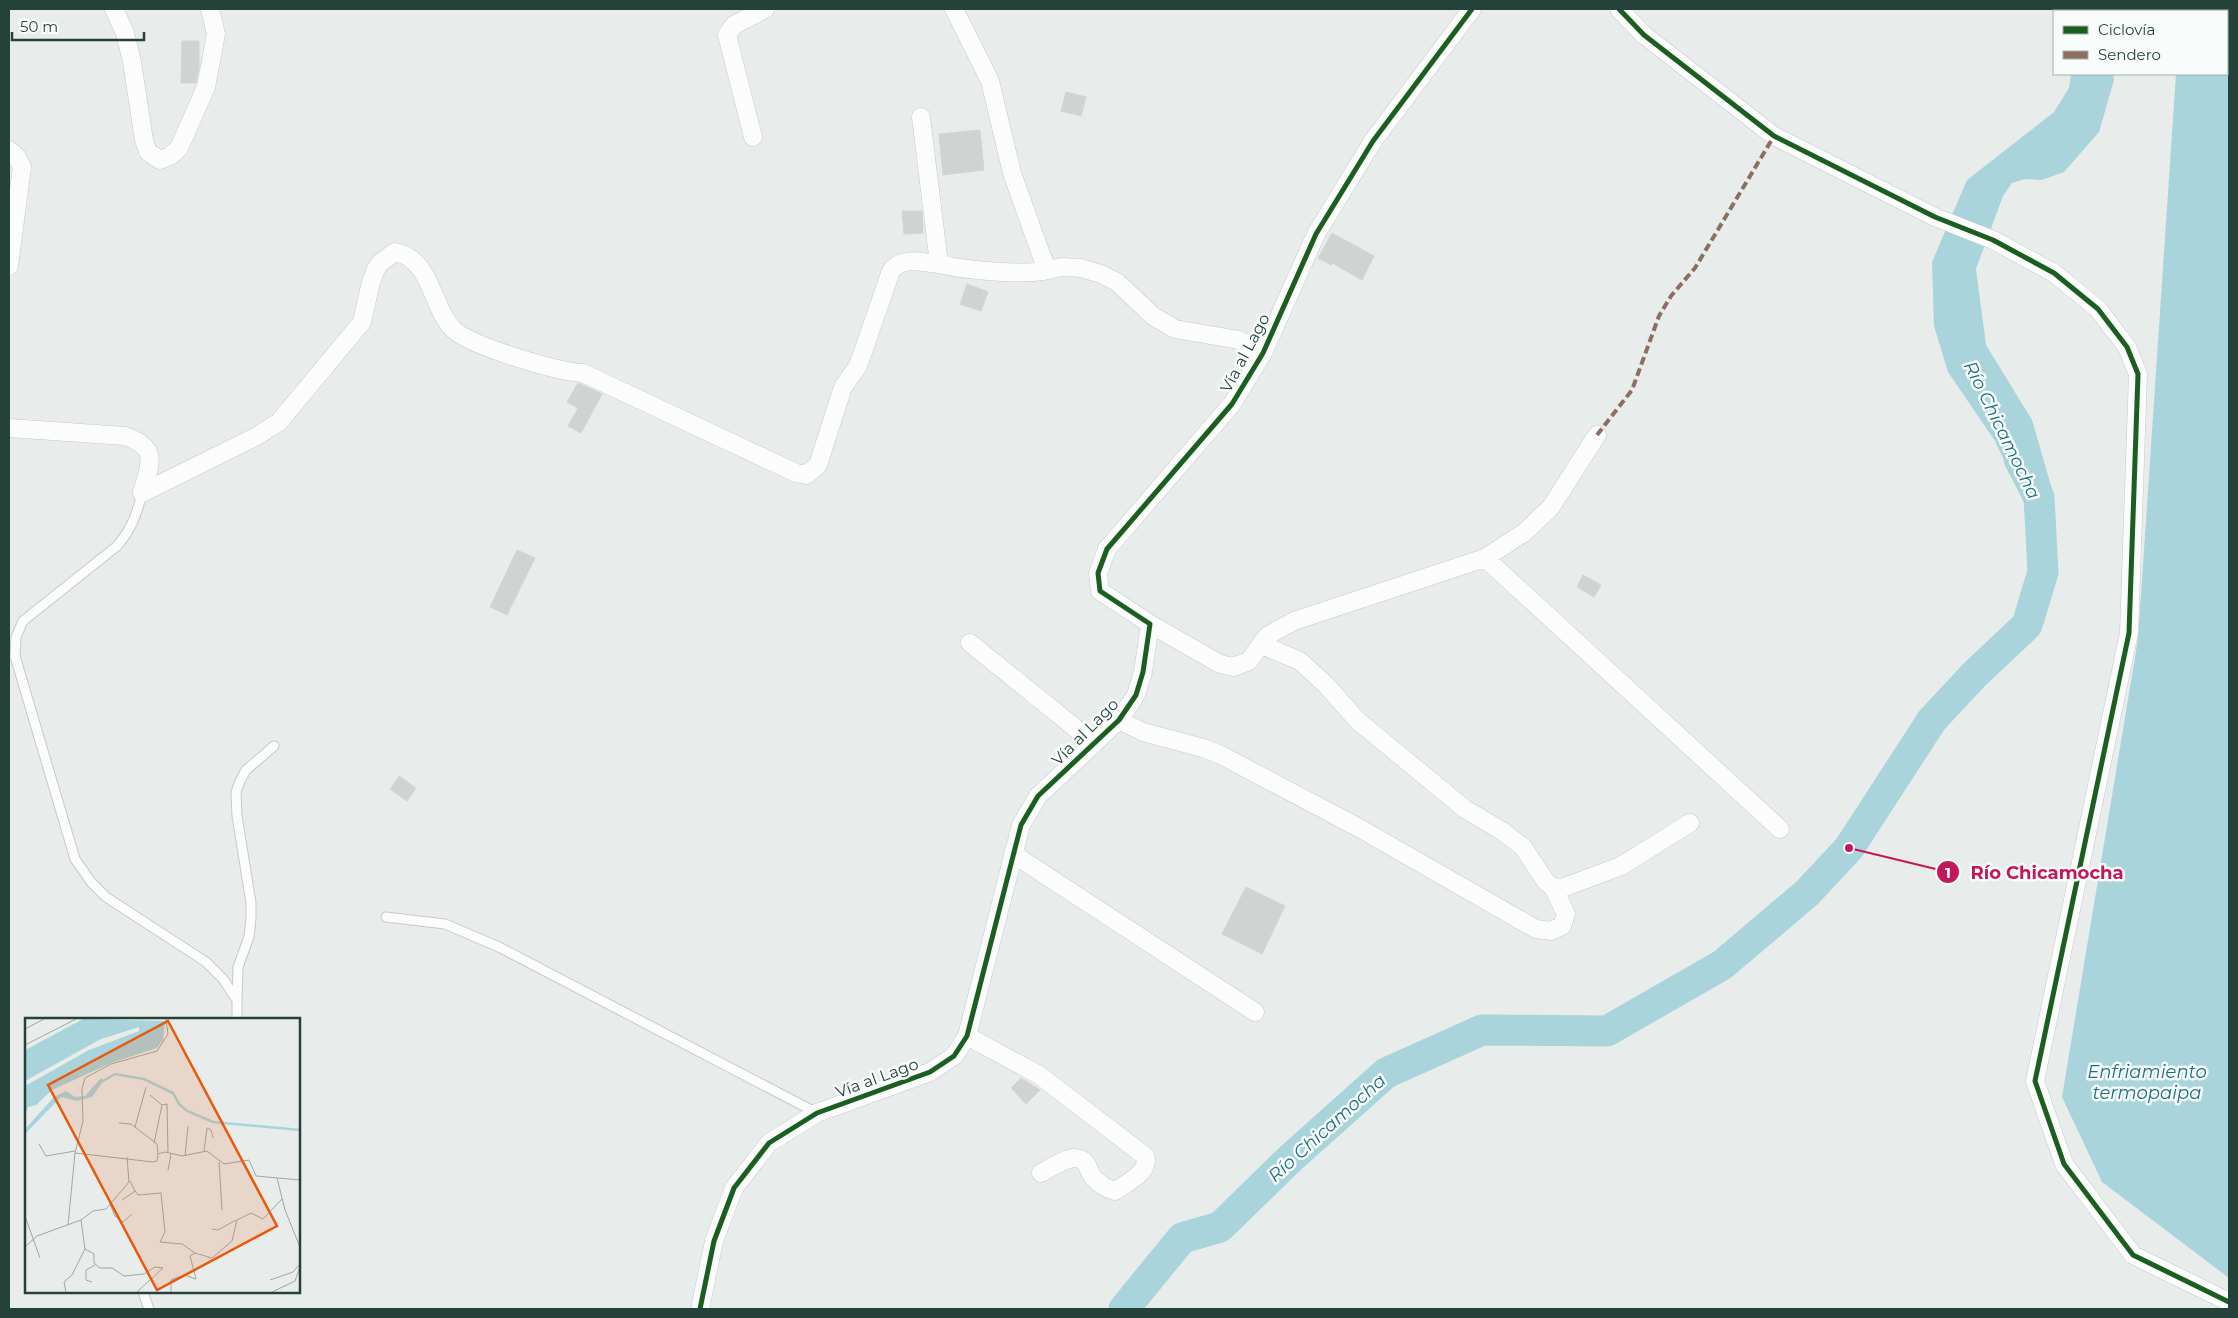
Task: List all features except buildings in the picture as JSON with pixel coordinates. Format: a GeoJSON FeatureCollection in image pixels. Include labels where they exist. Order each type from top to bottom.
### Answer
{"type":"FeatureCollection","features":[{"type":"Feature","properties":{"kind":"street"},"geometry":{"type":"LineString","coordinates":[[114,9],[125,33],[132,62],[144,140],[148,152],[160,160],[170,156],[179,148],[206,87],[216,34],[210,9]]}},
{"type":"Feature","properties":{"kind":"street"},"geometry":{"type":"LineString","coordinates":[[753,137],[727,35],[734,25],[765,9]]}},
{"type":"Feature","properties":{"kind":"street"},"geometry":{"type":"LineString","coordinates":[[954,9],[990,81],[1012,173],[1048,270]]}},
{"type":"Feature","properties":{"kind":"street","name":"Vía al Lago"},"geometry":{"type":"LineString","coordinates":[[700,1309],[714,1241],[734,1188],[769,1144],[817,1113],[930,1072],[954,1056],[967,1036],[1021,825],[1038,796],[1119,720],[1136,695],[1143,672],[1150,624],[1100,591],[1098,573],[1107,549],[1232,404],[1262,353],[1316,234],[1368,150],[1472,9]]}},
{"type":"Feature","properties":{"kind":"street"},"geometry":{"type":"LineString","coordinates":[[1619,9],[1644,35],[1774,136],[1935,217],[1993,240],[2054,273],[2098,309],[2127,347],[2138,374],[2129,633],[2034,1081],[2064,1164],[2133,1254],[2229,1302]]}},
{"type":"Feature","properties":{"kind":"street"},"geometry":{"type":"LineString","coordinates":[[921,117],[939,264]]}},
{"type":"Feature","properties":{"kind":"street"},"geometry":{"type":"LineString","coordinates":[[9,150],[17,157],[22,167],[9,266]]}},
{"type":"Feature","properties":{"kind":"street"},"geometry":{"type":"LineString","coordinates":[[142,494],[257,436],[279,422],[334,353],[360,326],[376,269],[380,263],[395,252],[409,258],[424,272],[445,320],[458,334],[524,360],[548,367],[583,373],[796,473],[806,475],[818,465],[843,388],[858,366],[891,271],[897,264],[903,261],[1006,271],[1038,272],[1062,267],[1081,268],[1118,282],[1153,316],[1175,329],[1239,340],[1262,353]]}},
{"type":"Feature","properties":{"kind":"street"},"geometry":{"type":"LineString","coordinates":[[9,428],[125,436],[138,441],[148,448],[151,460],[142,494]]}},
{"type":"Feature","properties":{"kind":"street"},"geometry":{"type":"LineString","coordinates":[[1150,624],[1220,664],[1233,667],[1249,661],[1267,636],[1294,621],[1485,558],[1525,532],[1551,507],[1597,435]]}},
{"type":"Feature","properties":{"kind":"street"},"geometry":{"type":"LineString","coordinates":[[1485,558],[1780,829]]}},
{"type":"Feature","properties":{"kind":"street"},"geometry":{"type":"LineString","coordinates":[[970,643],[1094,743]]}},
{"type":"Feature","properties":{"kind":"street"},"geometry":{"type":"LineString","coordinates":[[1119,720],[1143,732],[1203,748],[1221,755],[1361,829],[1536,930],[1551,931],[1562,926],[1566,914],[1553,887],[1546,882],[1523,847],[1502,831],[1465,809],[1358,721],[1326,685],[1300,661],[1262,645]]}},
{"type":"Feature","properties":{"kind":"street"},"geometry":{"type":"LineString","coordinates":[[1553,887],[1562,888],[1621,866],[1690,823]]}},
{"type":"Feature","properties":{"kind":"street"},"geometry":{"type":"LineString","coordinates":[[1013,854],[1255,1012]]}},
{"type":"Feature","properties":{"kind":"street"},"geometry":{"type":"LineString","coordinates":[[967,1036],[1039,1075],[1145,1156],[1147,1163],[1144,1169],[1115,1191],[1106,1188],[1096,1180],[1086,1162],[1080,1159],[1072,1158],[1041,1173]]}},
{"type":"Feature","properties":{"kind":"lane"},"geometry":{"type":"LineString","coordinates":[[142,494],[136,517],[128,533],[117,546],[23,621],[16,637],[14,656],[75,859],[91,882],[106,897],[206,962],[224,979],[237,1000]]}},
{"type":"Feature","properties":{"kind":"lane"},"geometry":{"type":"LineString","coordinates":[[237,1018],[238,967],[249,937],[252,918],[237,816],[236,792],[246,770],[274,746]]}},
{"type":"Feature","properties":{"kind":"lane"},"geometry":{"type":"LineString","coordinates":[[386,917],[445,924],[499,947],[817,1113]]}},
{"type":"Feature","properties":{"kind":"lane"},"geometry":{"type":"LineString","coordinates":[[143,1293],[149,1309]]}},
{"type":"Feature","properties":{"kind":"water"},"geometry":{"type":"Polygon","coordinates":[[[2060,9],[2111,9],[2111,10],[2060,9]]]}},
{"type":"Feature","properties":{"kind":"water","name":"Enfriamiento termopaipa"},"geometry":{"type":"Polygon","coordinates":[[[2229,9],[2229,1278],[2102,1182],[2062,1097],[2138,639],[2176,75],[2228,75],[2228,10],[2180,10],[2229,9]]]}},
{"type":"Feature","properties":{"kind":"water"},"geometry":{"type":"Polygon","coordinates":[[[2071,75],[2113,75],[2114,80],[2099,132],[2064,172],[2042,180],[2025,179],[2012,183],[2003,196],[1976,269],[1986,345],[2032,420],[2052,489],[2025,505],[1995,441],[1948,372],[1934,326],[1932,262],[1967,180],[2054,112],[2069,88],[2071,75]]]}},
{"type":"Feature","properties":{"kind":"waterway","name":"Río Chicamocha"},"geometry":{"type":"LineString","coordinates":[[1124,1309],[1182,1238],[1220,1227],[1292,1157],[1386,1073],[1482,1030],[1607,1031],[1722,965],[1807,893],[1849,848],[1932,720],[1975,674],[2027,625],[2043,572],[2039,497],[2019,459]]}},
{"type":"Feature","properties":{"kind":"marked path"},"geometry":{"type":"LineString","coordinates":[[1597,435],[1632,390],[1659,316],[1671,296],[1695,268],[1774,136]]}},
{"type":"Feature","properties":{"kind":"cycle path"},"geometry":{"type":"LineString","coordinates":[[700,1309],[714,1241],[734,1188],[769,1143],[817,1113],[930,1072],[954,1056],[967,1036],[1021,825],[1038,796],[1119,720],[1136,695],[1143,672],[1150,624],[1100,591],[1098,573],[1107,549],[1232,404],[1263,353],[1316,234],[1373,141],[1472,9]]}},
{"type":"Feature","properties":{"kind":"cycle path"},"geometry":{"type":"LineString","coordinates":[[1619,9],[1644,35],[1774,136],[1935,217],[1993,240],[2054,273],[2098,309],[2127,347],[2138,374],[2129,633],[2035,1081],[2064,1164],[2133,1255],[2229,1302]]}},
{"type":"Feature","properties":{"kind":"place","name":"Río Chicamocha"},"geometry":{"type":"Point","coordinates":[1849,848]}}]}
